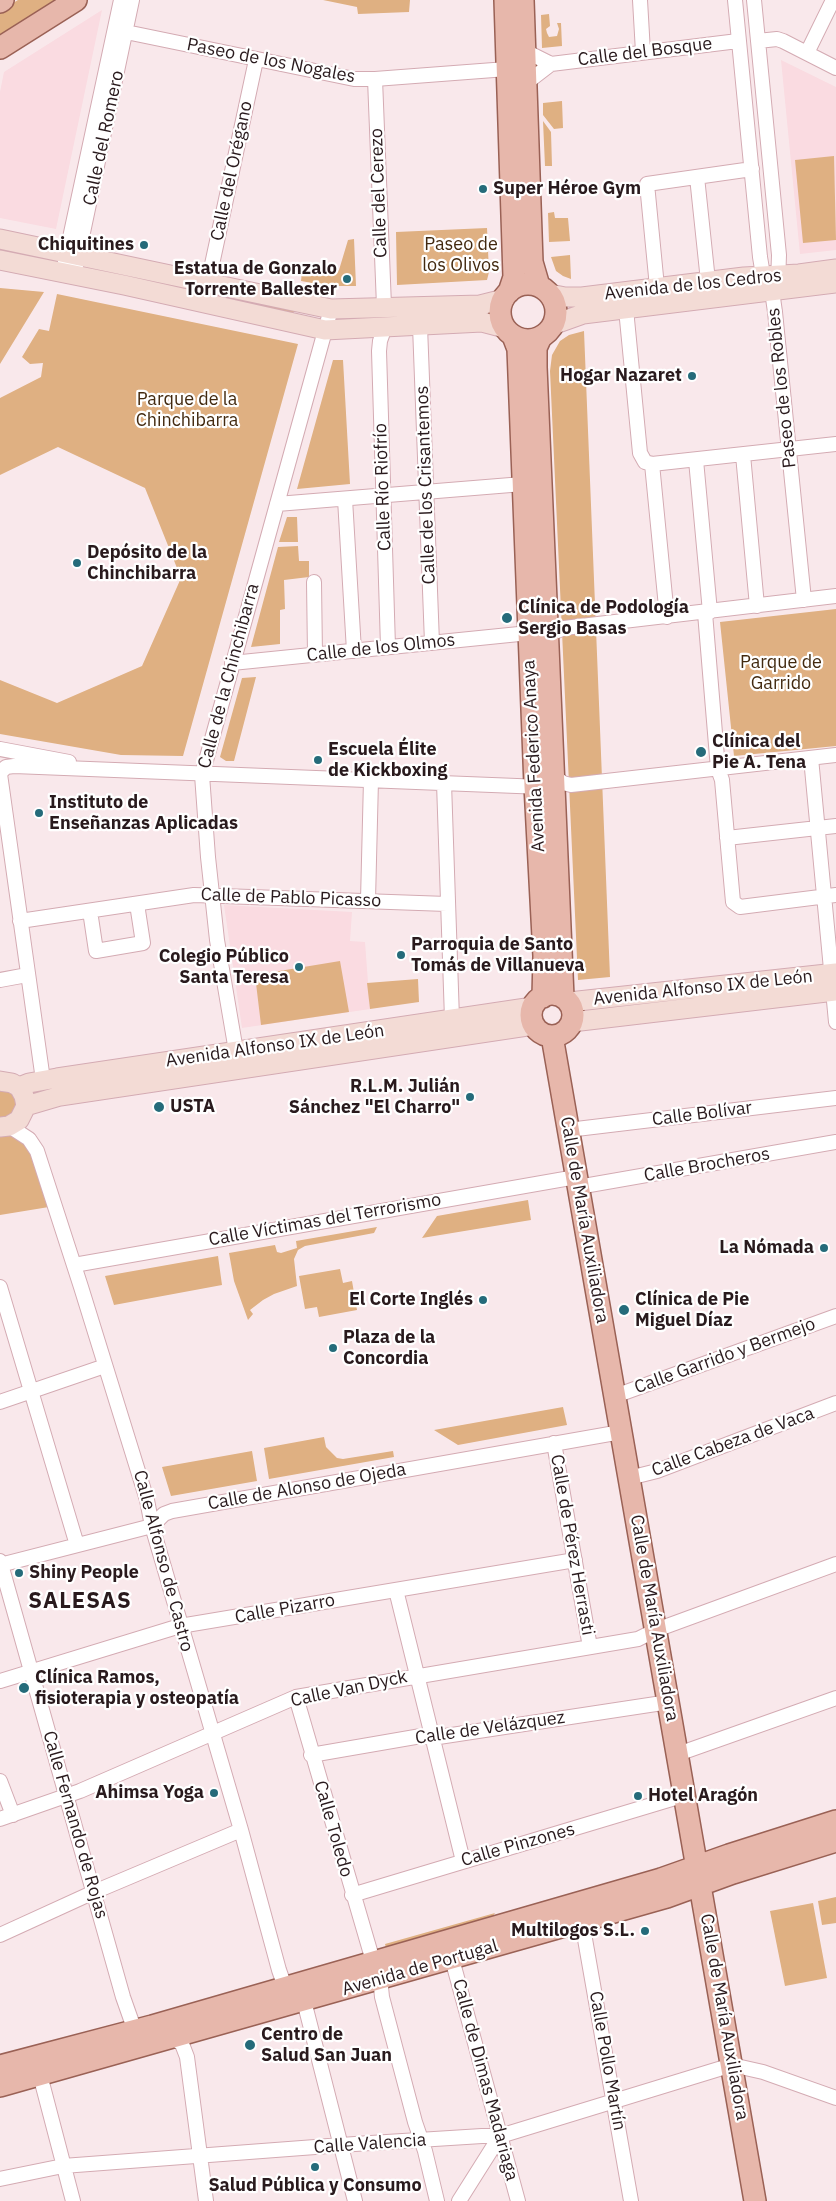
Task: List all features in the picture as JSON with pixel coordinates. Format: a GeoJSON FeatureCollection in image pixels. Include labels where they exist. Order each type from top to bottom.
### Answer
{"type":"FeatureCollection","features":[{"type":"Feature","properties":{"kind":"main road"},"geometry":{"type":"LineString","coordinates":[[0,48],[76,0]]}},
{"type":"Feature","properties":{"kind":"main road"},"geometry":{"type":"LineString","coordinates":[[505,0],[514,277],[500,312],[509,332]]}},
{"type":"Feature","properties":{"kind":"main road"},"geometry":{"type":"LineString","coordinates":[[0,260],[325,330],[482,322],[509,332],[523,340],[548,330],[556,306],[544,290],[532,262],[523,0]]}},
{"type":"Feature","properties":{"kind":"main road"},"geometry":{"type":"LineString","coordinates":[[0,239],[331,309],[384,306],[480,305],[506,296],[517,286],[528,284],[544,290]]}},
{"type":"Feature","properties":{"kind":"main road","name":"Avenida de los Cedros"},"geometry":{"type":"LineString","coordinates":[[548,330],[578,315],[661,305],[773,283],[836,268]]}},
{"type":"Feature","properties":{"kind":"main road"},"geometry":{"type":"LineString","coordinates":[[773,283],[836,276]]}},
{"type":"Feature","properties":{"kind":"main road","name":"Avenida de los Cedros"},"geometry":{"type":"LineString","coordinates":[[544,290],[565,297],[582,297],[708,281],[836,283]]}},
{"type":"Feature","properties":{"kind":"main road","name":"Avenida Federico Anaya"},"geometry":{"type":"LineString","coordinates":[[538,634],[536,348],[548,330]]}},
{"type":"Feature","properties":{"kind":"main road","name":"Avenida Federico Anaya"},"geometry":{"type":"LineString","coordinates":[[509,332],[518,349],[523,484],[538,634],[547,783],[552,1008]]}},
{"type":"Feature","properties":{"kind":"main road","name":"Avenida Alfonso IX de León"},"geometry":{"type":"LineString","coordinates":[[19,1087],[43,1080],[452,1019],[834,982]]}},
{"type":"Feature","properties":{"kind":"main road","name":"Avenida Alfonso IX de León"},"geometry":{"type":"LineString","coordinates":[[26,1106],[70,1095],[552,1008]]}},
{"type":"Feature","properties":{"kind":"main road","name":"Calle de María Auxiliadora"},"geometry":{"type":"LineString","coordinates":[[552,1008],[564,1032],[552,1036],[755,2201]]}},
{"type":"Feature","properties":{"kind":"main road"},"geometry":{"type":"LineString","coordinates":[[0,1081],[12,1083],[19,1087],[24,1096],[26,1106],[22,1116],[2,1127]]}},
{"type":"Feature","properties":{"kind":"main road","name":"Avenida de Portugal"},"geometry":{"type":"LineString","coordinates":[[0,2086],[685,1892],[699,1876],[729,1854],[836,1821]]}},
{"type":"Feature","properties":{"kind":"main road","name":"Avenida de Portugal"},"geometry":{"type":"LineString","coordinates":[[0,2066],[135,2031],[661,1879],[699,1876],[836,1841]]}},
{"type":"Feature","properties":{"kind":"street","name":"Calle del Romero"},"geometry":{"type":"LineString","coordinates":[[73,254],[121,0]]}},
{"type":"Feature","properties":{"kind":"street","name":"Calle del Romero"},"geometry":{"type":"LineString","coordinates":[[68,274],[132,0]]}},
{"type":"Feature","properties":{"kind":"street"},"geometry":{"type":"LineString","coordinates":[[640,0],[643,52]]}},
{"type":"Feature","properties":{"kind":"street","name":"Paseo de los Robles"},"geometry":{"type":"LineString","coordinates":[[735,0],[752,169],[773,283],[804,600]]}},
{"type":"Feature","properties":{"kind":"street","name":"Paseo de los Robles"},"geometry":{"type":"LineString","coordinates":[[754,0],[779,255],[773,283]]}},
{"type":"Feature","properties":{"kind":"street"},"geometry":{"type":"LineString","coordinates":[[807,53],[833,0]]}},
{"type":"Feature","properties":{"kind":"street","name":"Paseo de los Nogales"},"geometry":{"type":"LineString","coordinates":[[126,32],[338,76],[375,79],[507,69]]}},
{"type":"Feature","properties":{"kind":"street"},"geometry":{"type":"LineString","coordinates":[[758,42],[777,39],[836,68]]}},
{"type":"Feature","properties":{"kind":"street","name":"Calle del Bosque"},"geometry":{"type":"LineString","coordinates":[[552,64],[738,41]]}},
{"type":"Feature","properties":{"kind":"street"},"geometry":{"type":"LineString","coordinates":[[524,45],[532,54],[552,64],[526,84]]}},
{"type":"Feature","properties":{"kind":"street","name":"Calle del Orégano"},"geometry":{"type":"LineString","coordinates":[[208,283],[256,60]]}},
{"type":"Feature","properties":{"kind":"street","name":"Calle del Cerezo"},"geometry":{"type":"LineString","coordinates":[[375,79],[384,306]]}},
{"type":"Feature","properties":{"kind":"street"},"geometry":{"type":"LineString","coordinates":[[657,287],[647,184],[752,169]]}},
{"type":"Feature","properties":{"kind":"street"},"geometry":{"type":"LineString","coordinates":[[697,177],[708,281]]}},
{"type":"Feature","properties":{"kind":"street","name":"Calle de la Chinchibarra"},"geometry":{"type":"LineString","coordinates":[[236,1052],[217,940],[202,775],[331,309]]}},
{"type":"Feature","properties":{"kind":"street"},"geometry":{"type":"LineString","coordinates":[[626,309],[640,452],[645,462],[652,464],[696,460],[836,444]]}},
{"type":"Feature","properties":{"kind":"street","name":"Calle de los Crisantemos"},"geometry":{"type":"LineString","coordinates":[[420,326],[432,643]]}},
{"type":"Feature","properties":{"kind":"street","name":"Calle Río Riofrío"},"geometry":{"type":"LineString","coordinates":[[386,327],[380,340],[379,351],[388,647]]}},
{"type":"Feature","properties":{"kind":"street"},"geometry":{"type":"LineString","coordinates":[[743,455],[757,606]]}},
{"type":"Feature","properties":{"kind":"street"},"geometry":{"type":"LineString","coordinates":[[696,460],[718,769],[722,780],[732,895],[735,905],[740,907],[830,896]]}},
{"type":"Feature","properties":{"kind":"street"},"geometry":{"type":"LineString","coordinates":[[652,464],[667,617]]}},
{"type":"Feature","properties":{"kind":"street"},"geometry":{"type":"LineString","coordinates":[[277,504],[523,484]]}},
{"type":"Feature","properties":{"kind":"street"},"geometry":{"type":"LineString","coordinates":[[346,498],[354,650]]}},
{"type":"Feature","properties":{"kind":"street"},"geometry":{"type":"LineString","coordinates":[[314,582],[315,655]]}},
{"type":"Feature","properties":{"kind":"street","name":"Calle de los Olmos"},"geometry":{"type":"LineString","coordinates":[[232,663],[538,634],[564,628],[836,596]]}},
{"type":"Feature","properties":{"kind":"street"},"geometry":{"type":"LineString","coordinates":[[0,749],[38,755],[104,770]]}},
{"type":"Feature","properties":{"kind":"street"},"geometry":{"type":"LineString","coordinates":[[43,1080],[0,773],[6,767],[202,775],[571,784],[836,755]]}},
{"type":"Feature","properties":{"kind":"street"},"geometry":{"type":"LineString","coordinates":[[811,758],[818,828],[830,896],[836,1022]]}},
{"type":"Feature","properties":{"kind":"street"},"geometry":{"type":"LineString","coordinates":[[368,900],[372,780]]}},
{"type":"Feature","properties":{"kind":"street"},"geometry":{"type":"LineString","coordinates":[[444,782],[452,1019]]}},
{"type":"Feature","properties":{"kind":"street"},"geometry":{"type":"LineString","coordinates":[[727,838],[836,826]]}},
{"type":"Feature","properties":{"kind":"street","name":"Calle de Pablo Picasso"},"geometry":{"type":"LineString","coordinates":[[20,922],[194,895],[447,904]]}},
{"type":"Feature","properties":{"kind":"street"},"geometry":{"type":"LineString","coordinates":[[90,911],[96,951],[143,944],[137,904]]}},
{"type":"Feature","properties":{"kind":"street"},"geometry":{"type":"LineString","coordinates":[[0,980],[28,975]]}},
{"type":"Feature","properties":{"kind":"street","name":"Calle Bolívar"},"geometry":{"type":"LineString","coordinates":[[568,1130],[836,1098]]}},
{"type":"Feature","properties":{"kind":"street","name":"Calle Alfonso de Castro"},"geometry":{"type":"LineString","coordinates":[[2,1127],[29,1139],[37,1151],[148,1500],[152,1526],[180,1626],[240,1830],[266,1928],[285,1987]]}},
{"type":"Feature","properties":{"kind":"street","name":"Calle Brocheros"},"geometry":{"type":"LineString","coordinates":[[577,1182],[836,1142]]}},
{"type":"Feature","properties":{"kind":"street","name":"Calle Víctimas del Terrorismo"},"geometry":{"type":"LineString","coordinates":[[74,1264],[577,1182]]}},
{"type":"Feature","properties":{"kind":"street"},"geometry":{"type":"LineString","coordinates":[[0,1287],[77,1545]]}},
{"type":"Feature","properties":{"kind":"street","name":"Calle Garrido y Bermejo"},"geometry":{"type":"LineString","coordinates":[[614,1396],[836,1316]]}},
{"type":"Feature","properties":{"kind":"street"},"geometry":{"type":"LineString","coordinates":[[0,1402],[105,1366]]}},
{"type":"Feature","properties":{"kind":"street","name":"Calle Cabeza de Vaca"},"geometry":{"type":"LineString","coordinates":[[629,1478],[657,1471],[836,1403]]}},
{"type":"Feature","properties":{"kind":"street","name":"Calle de Alonso de Ojeda"},"geometry":{"type":"LineString","coordinates":[[0,1564],[152,1526],[164,1514],[172,1511],[621,1432]]}},
{"type":"Feature","properties":{"kind":"street","name":"Calle de Pérez Herrasti"},"geometry":{"type":"LineString","coordinates":[[554,1443],[590,1647]]}},
{"type":"Feature","properties":{"kind":"street","name":"Calle Pizarro"},"geometry":{"type":"LineString","coordinates":[[0,1681],[180,1626],[575,1560]]}},
{"type":"Feature","properties":{"kind":"street","name":"Calle Fernando de Rojas"},"geometry":{"type":"LineString","coordinates":[[0,1564],[32,1671],[123,1997],[135,2031]]}},
{"type":"Feature","properties":{"kind":"street","name":"Calle Van Dyck"},"geometry":{"type":"LineString","coordinates":[[6,1817],[67,1796],[212,1735],[229,1725],[296,1697],[416,1675],[638,1639],[656,1630],[836,1564]]}},
{"type":"Feature","properties":{"kind":"street"},"geometry":{"type":"LineString","coordinates":[[396,1590],[463,1862]]}},
{"type":"Feature","properties":{"kind":"street","name":"Calle Toledo"},"geometry":{"type":"LineString","coordinates":[[296,1697],[311,1755],[372,1961]]}},
{"type":"Feature","properties":{"kind":"street"},"geometry":{"type":"LineString","coordinates":[[678,1754],[836,1698]]}},
{"type":"Feature","properties":{"kind":"street","name":"Calle de Velázquez"},"geometry":{"type":"LineString","coordinates":[[311,1755],[421,1736],[432,1738],[669,1702]]}},
{"type":"Feature","properties":{"kind":"street"},"geometry":{"type":"LineString","coordinates":[[0,1781],[6,1817]]}},
{"type":"Feature","properties":{"kind":"street","name":"Calle Pinzones"},"geometry":{"type":"LineString","coordinates":[[352,1895],[685,1795]]}},
{"type":"Feature","properties":{"kind":"street"},"geometry":{"type":"LineString","coordinates":[[0,1935],[94,1892],[240,1830]]}},
{"type":"Feature","properties":{"kind":"street","name":"Calle Pollo Martín"},"geometry":{"type":"LineString","coordinates":[[582,1922],[631,2201]]}},
{"type":"Feature","properties":{"kind":"street","name":"Calle de Dimas Madariaga"},"geometry":{"type":"LineString","coordinates":[[452,1959],[518,2201]]}},
{"type":"Feature","properties":{"kind":"street"},"geometry":{"type":"LineString","coordinates":[[383,1979],[381,1987],[382,1997],[437,2201]]}},
{"type":"Feature","properties":{"kind":"street"},"geometry":{"type":"LineString","coordinates":[[285,1987],[304,2001],[355,2201]]}},
{"type":"Feature","properties":{"kind":"street"},"geometry":{"type":"LineString","coordinates":[[173,2038],[182,2044],[187,2057],[206,2201]]}},
{"type":"Feature","properties":{"kind":"street"},"geometry":{"type":"LineString","coordinates":[[732,2065],[764,2072],[836,2098]]}},
{"type":"Feature","properties":{"kind":"street","name":"Calle Valencia"},"geometry":{"type":"LineString","coordinates":[[0,2180],[64,2166],[340,2145],[500,2136],[732,2065]]}},
{"type":"Feature","properties":{"kind":"street"},"geometry":{"type":"LineString","coordinates":[[40,2075],[73,2201]]}},
{"type":"Feature","properties":{"kind":"street"},"geometry":{"type":"LineString","coordinates":[[459,2201],[500,2136]]}},
{"type":"Feature","properties":{"kind":"shaded area"},"geometry":{"type":"Polygon","coordinates":[[[102,10],[56,229],[0,218],[0,92],[4,72],[102,10]]]}},
{"type":"Feature","properties":{"kind":"shaded area"},"geometry":{"type":"Polygon","coordinates":[[[781,60],[836,87],[836,250],[800,254],[781,60]]]}},
{"type":"Feature","properties":{"kind":"shaded area","name":"Colegio Público Santa Teresa"},"geometry":{"type":"Polygon","coordinates":[[[224,905],[352,912],[350,941],[365,942],[370,1009],[242,1028],[224,905]]]}},
{"type":"Feature","properties":{"kind":"green space"},"geometry":{"type":"Polygon","coordinates":[[[18,0],[61,0],[0,38],[0,11],[18,0]]]}},
{"type":"Feature","properties":{"kind":"green space"},"geometry":{"type":"Polygon","coordinates":[[[323,0],[410,0],[409,12],[358,14],[357,7],[323,0]]]}},
{"type":"Feature","properties":{"kind":"green space"},"geometry":{"type":"Polygon","coordinates":[[[549,14],[550,26],[546,29],[547,33],[549,37],[557,36],[559,29],[557,23],[561,23],[562,46],[542,48],[541,15],[549,14]]]}},
{"type":"Feature","properties":{"kind":"green space"},"geometry":{"type":"Polygon","coordinates":[[[562,101],[563,128],[554,129],[543,115],[543,103],[562,101]]]}},
{"type":"Feature","properties":{"kind":"green space"},"geometry":{"type":"Polygon","coordinates":[[[543,121],[551,132],[552,166],[545,166],[543,121]]]}},
{"type":"Feature","properties":{"kind":"green space"},"geometry":{"type":"Polygon","coordinates":[[[834,156],[836,240],[803,243],[795,160],[834,156]]]}},
{"type":"Feature","properties":{"kind":"green space"},"geometry":{"type":"Polygon","coordinates":[[[554,212],[555,218],[568,218],[570,241],[549,242],[548,213],[554,212]]]}},
{"type":"Feature","properties":{"kind":"green space","name":"Paseo de los Olivos"},"geometry":{"type":"Polygon","coordinates":[[[487,228],[489,272],[487,280],[397,285],[396,232],[487,228]]]}},
{"type":"Feature","properties":{"kind":"green space"},"geometry":{"type":"Polygon","coordinates":[[[354,239],[356,286],[329,286],[301,281],[302,272],[334,273],[339,270],[348,240],[354,239]]]}},
{"type":"Feature","properties":{"kind":"green space"},"geometry":{"type":"Polygon","coordinates":[[[570,255],[571,279],[556,271],[551,257],[570,255]]]}},
{"type":"Feature","properties":{"kind":"green space"},"geometry":{"type":"Polygon","coordinates":[[[108,270],[295,308],[293,314],[107,275],[108,270]]]}},
{"type":"Feature","properties":{"kind":"green space"},"geometry":{"type":"Polygon","coordinates":[[[0,288],[44,292],[0,364],[0,288]]]}},
{"type":"Feature","properties":{"kind":"green space","name":"Parque de la Chinchibarra"},"geometry":{"type":"Polygon","coordinates":[[[57,294],[298,344],[183,756],[121,755],[0,734],[0,680],[57,703],[142,666],[181,578],[145,488],[58,447],[0,475],[0,398],[41,377],[43,363],[30,364],[22,357],[39,329],[49,331],[57,294]]]}},
{"type":"Feature","properties":{"kind":"green space"},"geometry":{"type":"Polygon","coordinates":[[[584,331],[610,977],[578,980],[550,371],[552,355],[560,341],[569,335],[584,331]]]}},
{"type":"Feature","properties":{"kind":"green space"},"geometry":{"type":"Polygon","coordinates":[[[333,360],[343,360],[350,484],[297,489],[333,360]]]}},
{"type":"Feature","properties":{"kind":"green space"},"geometry":{"type":"Polygon","coordinates":[[[287,517],[297,517],[298,542],[279,542],[287,517]]]}},
{"type":"Feature","properties":{"kind":"green space"},"geometry":{"type":"Polygon","coordinates":[[[298,546],[299,561],[309,561],[309,577],[284,580],[285,609],[280,610],[280,644],[251,647],[278,547],[298,546]]]}},
{"type":"Feature","properties":{"kind":"green space","name":"Parque de Garrido"},"geometry":{"type":"Polygon","coordinates":[[[836,609],[836,746],[734,756],[720,622],[836,609]]]}},
{"type":"Feature","properties":{"kind":"green space"},"geometry":{"type":"Polygon","coordinates":[[[256,677],[234,761],[226,761],[220,757],[242,678],[256,677]]]}},
{"type":"Feature","properties":{"kind":"green space"},"geometry":{"type":"Polygon","coordinates":[[[340,961],[349,1012],[261,1025],[255,975],[340,961]]]}},
{"type":"Feature","properties":{"kind":"green space"},"geometry":{"type":"Polygon","coordinates":[[[418,979],[419,1002],[370,1009],[367,983],[418,979]]]}},
{"type":"Feature","properties":{"kind":"green space"},"geometry":{"type":"Polygon","coordinates":[[[0,1088],[12,1091],[18,1102],[12,1116],[0,1119],[0,1088]]]}},
{"type":"Feature","properties":{"kind":"green space"},"geometry":{"type":"Polygon","coordinates":[[[0,1127],[29,1139],[55,1206],[0,1215],[0,1127]]]}},
{"type":"Feature","properties":{"kind":"green space"},"geometry":{"type":"Polygon","coordinates":[[[528,1200],[531,1220],[422,1238],[437,1216],[528,1200]]]}},
{"type":"Feature","properties":{"kind":"green space"},"geometry":{"type":"Polygon","coordinates":[[[377,1227],[374,1233],[305,1246],[298,1250],[294,1259],[297,1286],[263,1300],[250,1310],[253,1314],[248,1320],[234,1281],[229,1253],[275,1245],[277,1252],[281,1253],[297,1248],[296,1241],[377,1227]]]}},
{"type":"Feature","properties":{"kind":"green space"},"geometry":{"type":"Polygon","coordinates":[[[218,1256],[222,1285],[114,1305],[105,1276],[218,1256]]]}},
{"type":"Feature","properties":{"kind":"green space"},"geometry":{"type":"Polygon","coordinates":[[[340,1269],[343,1283],[352,1281],[357,1310],[319,1317],[317,1307],[305,1309],[299,1276],[340,1269]]]}},
{"type":"Feature","properties":{"kind":"green space"},"geometry":{"type":"Polygon","coordinates":[[[563,1407],[567,1425],[458,1445],[434,1430],[563,1407]]]}},
{"type":"Feature","properties":{"kind":"green space"},"geometry":{"type":"Polygon","coordinates":[[[324,1437],[326,1447],[337,1458],[343,1459],[393,1451],[394,1457],[269,1479],[264,1448],[324,1437]]]}},
{"type":"Feature","properties":{"kind":"green space"},"geometry":{"type":"Polygon","coordinates":[[[252,1451],[257,1481],[171,1496],[162,1467],[252,1451]]]}},
{"type":"Feature","properties":{"kind":"green space"},"geometry":{"type":"Polygon","coordinates":[[[836,1897],[836,1923],[822,1925],[818,1901],[836,1897]]]}},
{"type":"Feature","properties":{"kind":"green space"},"geometry":{"type":"Polygon","coordinates":[[[813,1903],[827,1978],[785,1986],[770,1911],[813,1903]]]}},
{"type":"Feature","properties":{"kind":"green space"},"geometry":{"type":"Polygon","coordinates":[[[495,1913],[491,1919],[386,1948],[385,1944],[495,1913]]]}},
{"type":"Feature","properties":{"kind":"place","name":"Super Héroe Gym"},"geometry":{"type":"Point","coordinates":[483,189]}},
{"type":"Feature","properties":{"kind":"place","name":"Chiquitines"},"geometry":{"type":"Point","coordinates":[144,245]}},
{"type":"Feature","properties":{"kind":"place","name":"Estatua de Gonzalo Torrente Ballester"},"geometry":{"type":"Point","coordinates":[347,279]}},
{"type":"Feature","properties":{"kind":"place","name":"Hogar Nazaret"},"geometry":{"type":"Point","coordinates":[692,376]}},
{"type":"Feature","properties":{"kind":"place","name":"Depósito de la Chinchibarra"},"geometry":{"type":"Point","coordinates":[77,563]}},
{"type":"Feature","properties":{"kind":"place","name":"Clínica de Podología Sergio Basas"},"geometry":{"type":"Point","coordinates":[507,618]}},
{"type":"Feature","properties":{"kind":"place","name":"Clínica del Pie A. Tena"},"geometry":{"type":"Point","coordinates":[701,752]}},
{"type":"Feature","properties":{"kind":"place","name":"Escuela Élite de Kickboxing"},"geometry":{"type":"Point","coordinates":[318,760]}},
{"type":"Feature","properties":{"kind":"place","name":"Instituto de Enseñanzas Aplicadas"},"geometry":{"type":"Point","coordinates":[39,813]}},
{"type":"Feature","properties":{"kind":"place","name":"Parroquia de Santo Tomás de Villanueva"},"geometry":{"type":"Point","coordinates":[401,955]}},
{"type":"Feature","properties":{"kind":"place","name":"Colegio Público Santa Teresa"},"geometry":{"type":"Point","coordinates":[299,967]}},
{"type":"Feature","properties":{"kind":"place","name":"R.L.M. Julián Sánchez \"El Charro\""},"geometry":{"type":"Point","coordinates":[470,1097]}},
{"type":"Feature","properties":{"kind":"place","name":"USTA"},"geometry":{"type":"Point","coordinates":[159,1107]}},
{"type":"Feature","properties":{"kind":"place","name":"La Nómada"},"geometry":{"type":"Point","coordinates":[824,1248]}},
{"type":"Feature","properties":{"kind":"place","name":"El Corte Inglés"},"geometry":{"type":"Point","coordinates":[483,1300]}},
{"type":"Feature","properties":{"kind":"place","name":"Clínica de Pie Miguel Díaz"},"geometry":{"type":"Point","coordinates":[624,1310]}},
{"type":"Feature","properties":{"kind":"place","name":"Plaza de la Concordia"},"geometry":{"type":"Point","coordinates":[333,1348]}},
{"type":"Feature","properties":{"kind":"place","name":"Shiny People"},"geometry":{"type":"Point","coordinates":[19,1573]}},
{"type":"Feature","properties":{"kind":"place","name":"Clínica Ramos, fisioterapia y osteopatía"},"geometry":{"type":"Point","coordinates":[24,1688]}},
{"type":"Feature","properties":{"kind":"place","name":"Ahimsa Yoga"},"geometry":{"type":"Point","coordinates":[214,1793]}},
{"type":"Feature","properties":{"kind":"place","name":"Hotel Aragón"},"geometry":{"type":"Point","coordinates":[638,1796]}},
{"type":"Feature","properties":{"kind":"place","name":"Multilogos S.L."},"geometry":{"type":"Point","coordinates":[645,1931]}},
{"type":"Feature","properties":{"kind":"place","name":"Centro de Salud San Juan"},"geometry":{"type":"Point","coordinates":[250,2045]}},
{"type":"Feature","properties":{"kind":"place","name":"Salud Pública y Consumo"},"geometry":{"type":"Point","coordinates":[315,2167]}},
{"type":"Feature","properties":{"kind":"district","name":"SALESAS"},"geometry":{"type":"Point","coordinates":[80,1602]}}]}
